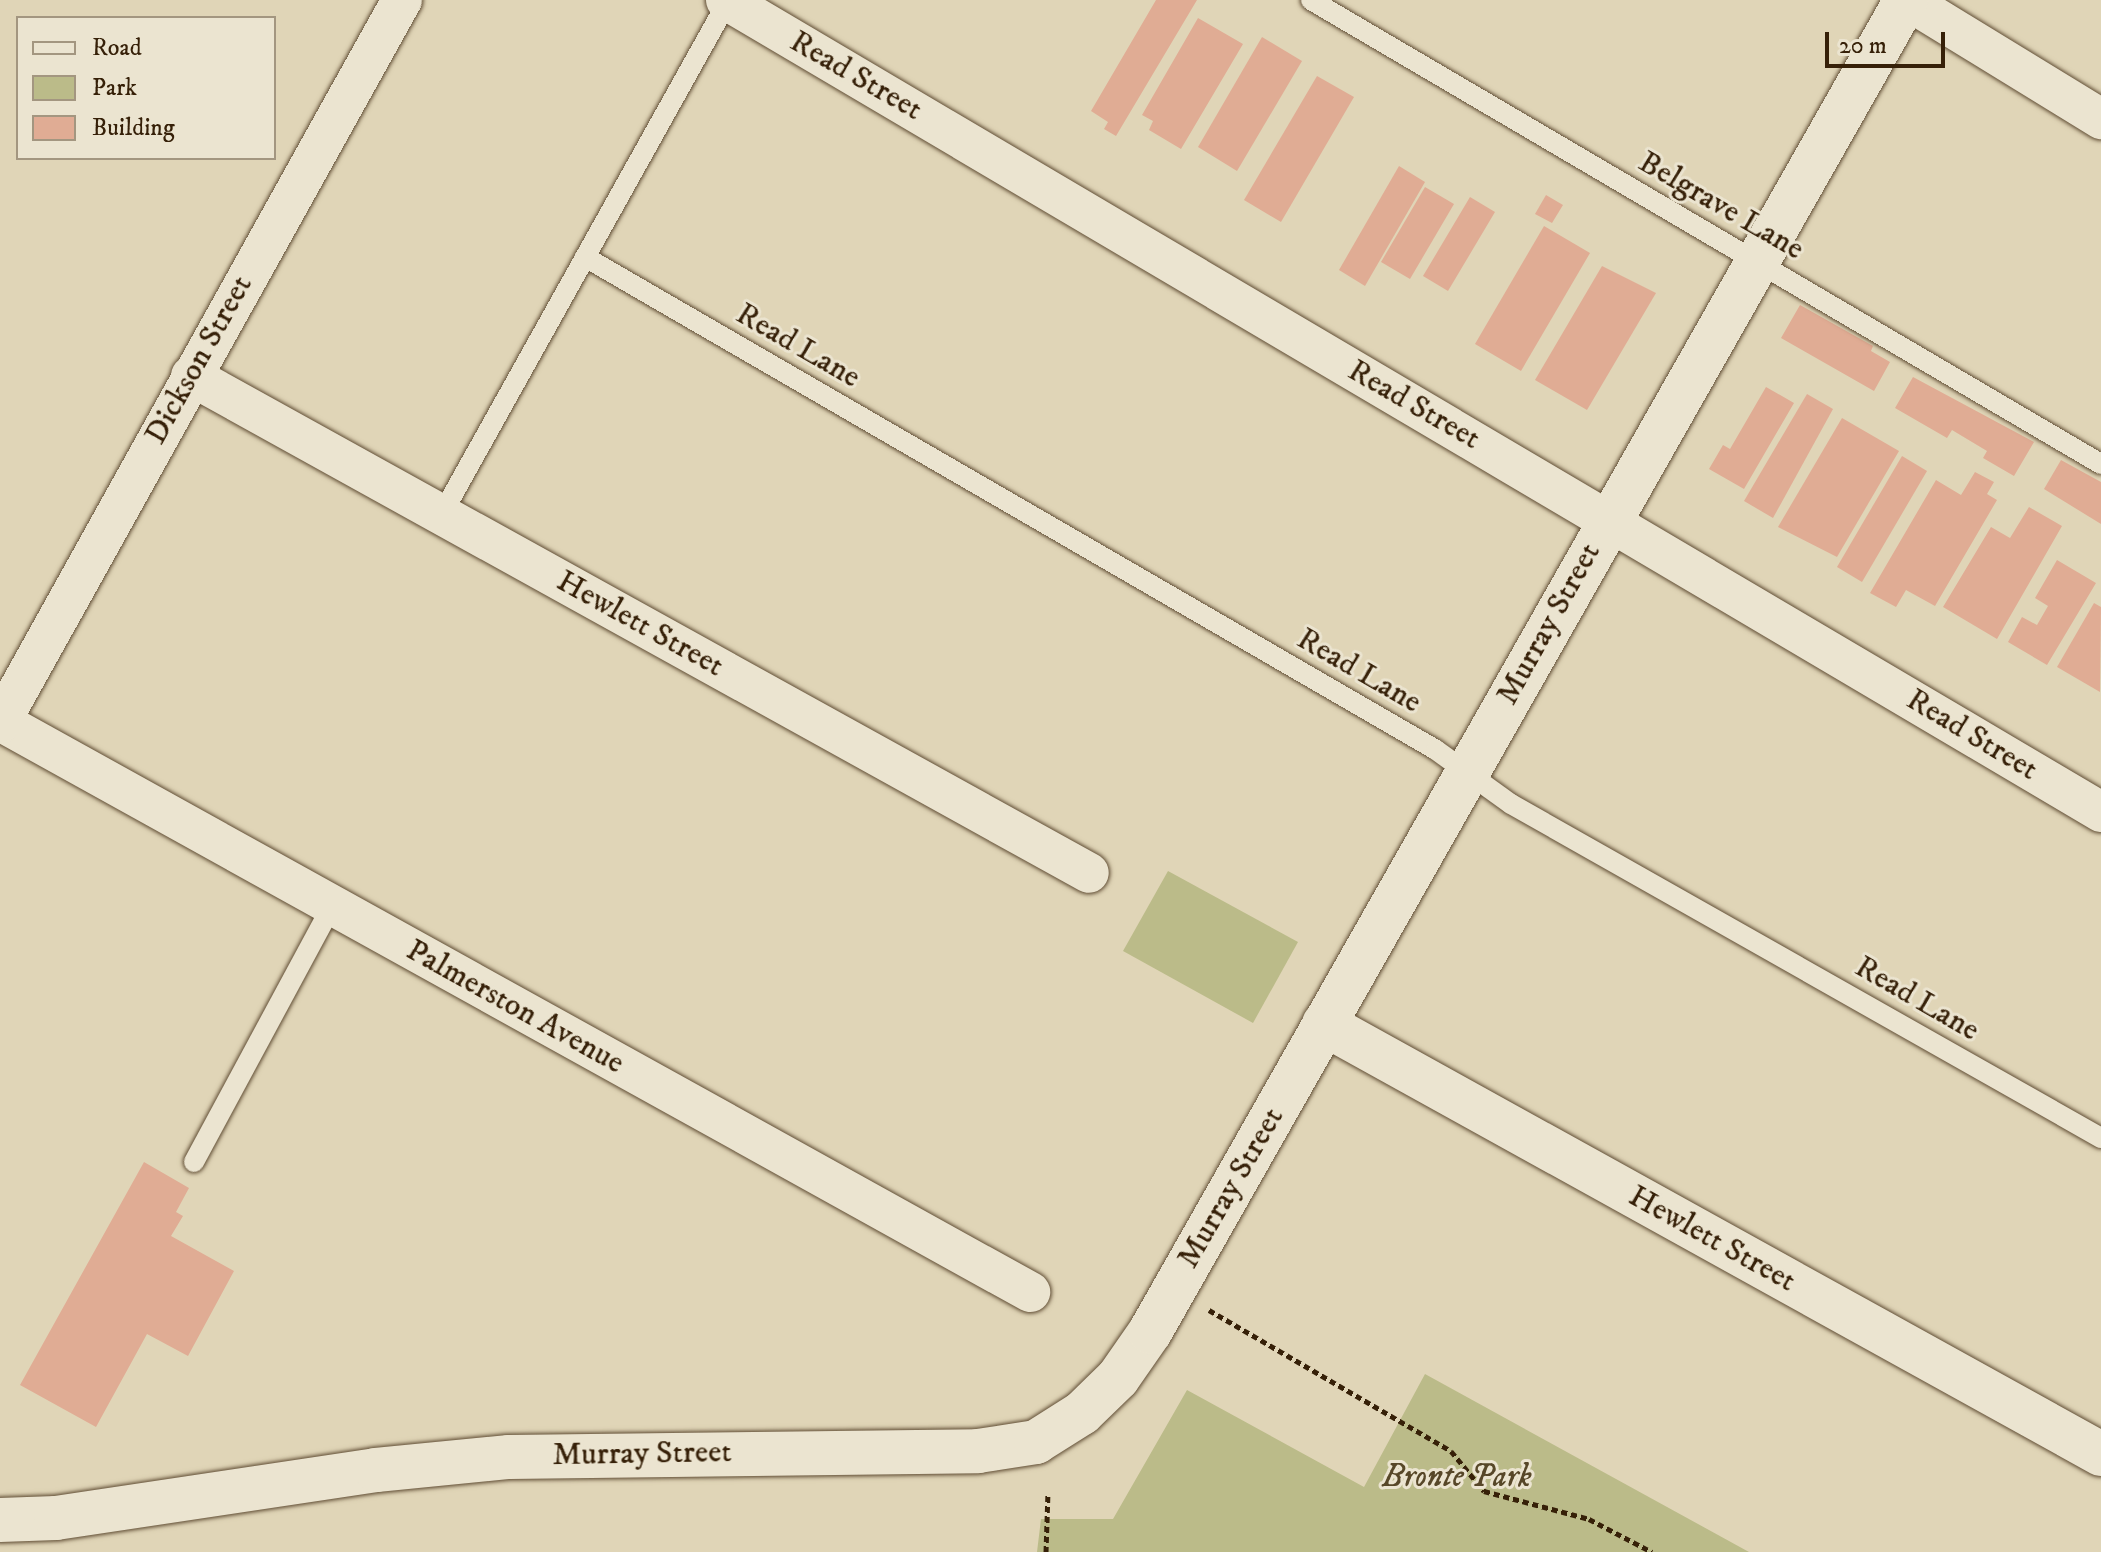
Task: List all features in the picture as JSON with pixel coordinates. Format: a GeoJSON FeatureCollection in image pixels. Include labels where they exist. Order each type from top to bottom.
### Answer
{"type":"FeatureCollection","features":[{"type":"Feature","properties":{"kind":"main road","name":"Murray Street"},"geometry":{"type":"LineString","coordinates":[[0,1520],[56,1518],[376,1470],[509,1457],[1006,1448],[1036,1442],[1082,1413],[1118,1378],[1174,1289],[1608,518],[1907,0]]}},
{"type":"Feature","properties":{"kind":"main road","name":"Hewlett Street"},"geometry":{"type":"LineString","coordinates":[[1324,1024],[2101,1454]]}},
{"type":"Feature","properties":{"kind":"street","name":"Dickson Street"},"geometry":{"type":"LineString","coordinates":[[0,722],[402,0]]}},
{"type":"Feature","properties":{"kind":"street"},"geometry":{"type":"LineString","coordinates":[[1907,0],[2101,119]]}},
{"type":"Feature","properties":{"kind":"street","name":"Read Street"},"geometry":{"type":"LineString","coordinates":[[727,1],[1608,518],[2101,812]]}},
{"type":"Feature","properties":{"kind":"street","name":"Hewlett Street"},"geometry":{"type":"LineString","coordinates":[[191,376],[1089,873]]}},
{"type":"Feature","properties":{"kind":"street","name":"Palmerston Avenue"},"geometry":{"type":"LineString","coordinates":[[0,722],[1030,1292]]}},
{"type":"Feature","properties":{"kind":"lane","name":"Belgrave Lane"},"geometry":{"type":"LineString","coordinates":[[1311,0],[2101,464]]}},
{"type":"Feature","properties":{"kind":"lane"},"geometry":{"type":"LineString","coordinates":[[442,514],[727,1]]}},
{"type":"Feature","properties":{"kind":"lane","name":"Read Lane"},"geometry":{"type":"LineString","coordinates":[[585,257],[1436,750],[1511,804],[2101,1138]]}},
{"type":"Feature","properties":{"kind":"lane"},"geometry":{"type":"LineString","coordinates":[[194,1162],[332,906]]}},
{"type":"Feature","properties":{"kind":"path"},"geometry":{"type":"LineString","coordinates":[[1174,1289],[1451,1451],[1484,1491],[1589,1519],[1652,1552]]}},
{"type":"Feature","properties":{"kind":"path"},"geometry":{"type":"LineString","coordinates":[[1046,1552],[1048,1493]]}},
{"type":"Feature","properties":{"kind":"green space"},"geometry":{"type":"Polygon","coordinates":[[[1168,871],[1298,942],[1253,1023],[1123,951],[1168,871]]]}},
{"type":"Feature","properties":{"kind":"green space","name":"Bronte Park"},"geometry":{"type":"Polygon","coordinates":[[[1425,1374],[1749,1552],[1037,1552],[1041,1519],[1113,1519],[1187,1390],[1364,1487],[1425,1374]]]}},
{"type":"Feature","properties":{"kind":"building"},"geometry":{"type":"Polygon","coordinates":[[[1156,0],[1197,0],[1116,136],[1104,129],[1108,122],[1091,111],[1156,0]]]}},
{"type":"Feature","properties":{"kind":"building"},"geometry":{"type":"Polygon","coordinates":[[[1198,18],[1243,44],[1181,149],[1149,130],[1153,121],[1142,115],[1198,18]]]}},
{"type":"Feature","properties":{"kind":"building"},"geometry":{"type":"Polygon","coordinates":[[[1262,37],[1302,61],[1237,171],[1198,147],[1262,37]]]}},
{"type":"Feature","properties":{"kind":"building"},"geometry":{"type":"Polygon","coordinates":[[[1317,76],[1354,97],[1281,222],[1244,200],[1317,76]]]}},
{"type":"Feature","properties":{"kind":"building"},"geometry":{"type":"Polygon","coordinates":[[[1399,166],[1425,182],[1365,286],[1339,270],[1399,166]]]}},
{"type":"Feature","properties":{"kind":"building"},"geometry":{"type":"Polygon","coordinates":[[[1425,187],[1454,204],[1410,279],[1381,262],[1425,187]]]}},
{"type":"Feature","properties":{"kind":"building"},"geometry":{"type":"Polygon","coordinates":[[[1546,195],[1563,205],[1552,223],[1535,214],[1546,195]]]}},
{"type":"Feature","properties":{"kind":"building"},"geometry":{"type":"Polygon","coordinates":[[[1470,197],[1495,212],[1448,291],[1423,276],[1470,197]]]}},
{"type":"Feature","properties":{"kind":"building"},"geometry":{"type":"Polygon","coordinates":[[[1544,226],[1590,253],[1521,371],[1475,344],[1544,226]]]}},
{"type":"Feature","properties":{"kind":"building"},"geometry":{"type":"Polygon","coordinates":[[[1602,266],[1656,293],[1587,410],[1535,380],[1602,266]]]}},
{"type":"Feature","properties":{"kind":"building"},"geometry":{"type":"Polygon","coordinates":[[[1800,305],[1873,346],[1871,351],[1890,362],[1874,391],[1781,338],[1800,305]]]}},
{"type":"Feature","properties":{"kind":"building"},"geometry":{"type":"Polygon","coordinates":[[[1913,377],[2034,442],[2014,476],[1983,458],[1987,451],[1952,430],[1947,438],[1895,408],[1913,377]]]}},
{"type":"Feature","properties":{"kind":"building"},"geometry":{"type":"Polygon","coordinates":[[[1766,387],[1794,403],[1744,489],[1709,469],[1723,445],[1730,449],[1766,387]]]}},
{"type":"Feature","properties":{"kind":"building"},"geometry":{"type":"Polygon","coordinates":[[[1807,394],[1833,409],[1773,518],[1744,501],[1807,394]]]}},
{"type":"Feature","properties":{"kind":"building"},"geometry":{"type":"Polygon","coordinates":[[[1842,418],[1899,451],[1837,557],[1778,527],[1842,418]]]}},
{"type":"Feature","properties":{"kind":"building"},"geometry":{"type":"Polygon","coordinates":[[[1902,456],[1927,471],[1862,582],[1837,567],[1902,456]]]}},
{"type":"Feature","properties":{"kind":"building"},"geometry":{"type":"Polygon","coordinates":[[[2061,460],[2101,482],[2101,524],[2044,489],[2061,460]]]}},
{"type":"Feature","properties":{"kind":"building"},"geometry":{"type":"Polygon","coordinates":[[[1975,472],[1994,482],[1987,494],[1997,500],[1935,606],[1906,590],[1896,607],[1870,593],[1936,480],[1961,495],[1975,472]]]}},
{"type":"Feature","properties":{"kind":"building"},"geometry":{"type":"Polygon","coordinates":[[[2029,507],[2062,526],[1997,639],[1943,607],[1991,527],[2010,538],[2029,507]]]}},
{"type":"Feature","properties":{"kind":"building"},"geometry":{"type":"Polygon","coordinates":[[[2057,560],[2096,583],[2047,665],[2008,642],[2022,617],[2037,625],[2048,606],[2035,598],[2057,560]]]}},
{"type":"Feature","properties":{"kind":"building"},"geometry":{"type":"Polygon","coordinates":[[[2094,603],[2101,607],[2100,692],[2057,667],[2094,603]]]}},
{"type":"Feature","properties":{"kind":"building"},"geometry":{"type":"Polygon","coordinates":[[[144,1162],[189,1188],[176,1212],[183,1216],[171,1236],[234,1271],[188,1356],[147,1334],[96,1427],[20,1385],[144,1162]]]}}]}
